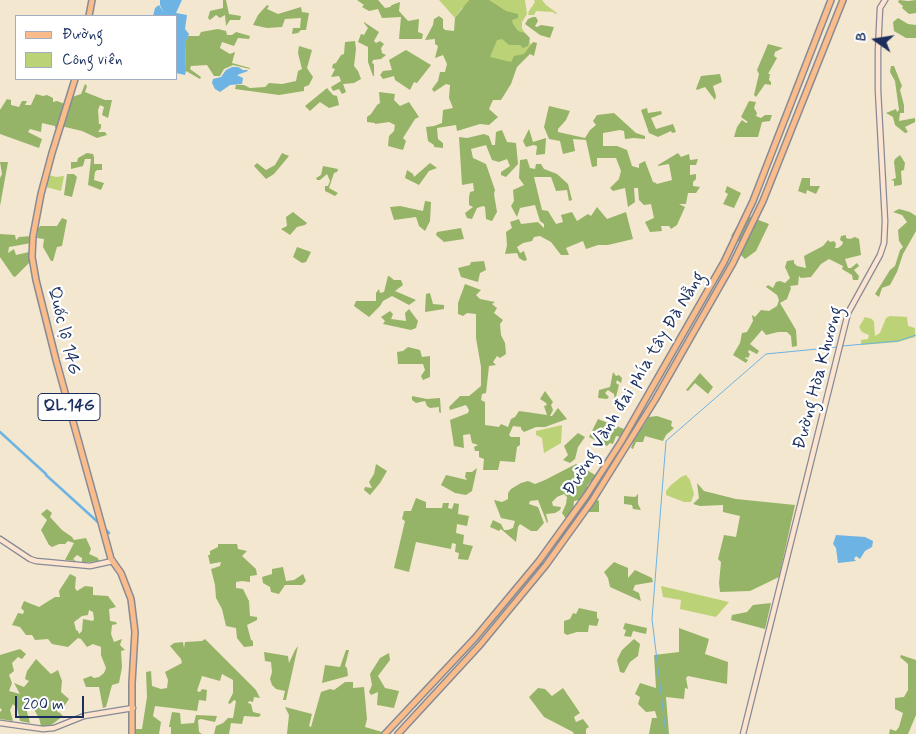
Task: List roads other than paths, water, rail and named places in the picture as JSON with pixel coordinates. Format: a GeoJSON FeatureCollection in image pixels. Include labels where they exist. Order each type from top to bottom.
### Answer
{"type":"FeatureCollection","features":[{"type":"Feature","properties":{"kind":"main road"},"geometry":{"type":"LineString","coordinates":[[89,15],[92,0]]}},
{"type":"Feature","properties":{"kind":"main road","name":"Đường Vành đai phía tây Đà Nẵng"},"geometry":{"type":"LineString","coordinates":[[386,734],[475,638],[540,561],[586,496],[647,398],[715,278],[754,196],[831,0]]}},
{"type":"Feature","properties":{"kind":"main road","name":"Đường Vành đai phía tây Đà Nẵng"},"geometry":{"type":"LineString","coordinates":[[398,734],[480,645],[546,565],[620,458],[733,264],[763,201],[843,0]]}},
{"type":"Feature","properties":{"kind":"main road"},"geometry":{"type":"LineString","coordinates":[[825,15],[835,20]]}},
{"type":"Feature","properties":{"kind":"main road","name":"Quốc lộ 14G"},"geometry":{"type":"LineString","coordinates":[[75,80],[41,194],[33,236],[32,257],[56,360],[113,561],[127,586],[136,632],[132,734]]}},
{"type":"Feature","properties":{"kind":"main road"},"geometry":{"type":"LineString","coordinates":[[754,196],[763,201]]}},
{"type":"Feature","properties":{"kind":"main road"},"geometry":{"type":"LineString","coordinates":[[613,454],[620,458]]}},
{"type":"Feature","properties":{"kind":"street","name":"Đường Hòa Khương"},"geometry":{"type":"LineString","coordinates":[[743,734],[848,312],[880,255],[884,243],[885,221],[878,90],[878,51],[880,8],[885,0]]}},
{"type":"Feature","properties":{"kind":"street"},"geometry":{"type":"LineString","coordinates":[[0,538],[30,559],[36,561],[90,566],[113,561]]}},
{"type":"Feature","properties":{"kind":"street"},"geometry":{"type":"LineString","coordinates":[[0,723],[42,729],[54,728],[84,716],[132,708]]}},
{"type":"Feature","properties":{"kind":"water"},"geometry":{"type":"Polygon","coordinates":[[[160,0],[182,0],[176,13],[187,15],[185,29],[189,34],[185,43],[185,75],[178,73],[178,15],[153,15],[155,8],[159,5],[164,13],[160,0]]]}},
{"type":"Feature","properties":{"kind":"water"},"geometry":{"type":"Polygon","coordinates":[[[232,67],[248,71],[237,75],[243,78],[242,84],[230,85],[220,92],[215,89],[212,83],[213,79],[221,77],[226,70],[232,67]]]}},
{"type":"Feature","properties":{"kind":"water"},"geometry":{"type":"Polygon","coordinates":[[[836,535],[865,537],[873,541],[872,547],[865,551],[860,559],[856,556],[854,559],[856,561],[838,563],[836,548],[833,544],[836,535]]]}},
{"type":"Feature","properties":{"kind":"waterway"},"geometry":{"type":"LineString","coordinates":[[842,346],[898,341],[916,335]]}},
{"type":"Feature","properties":{"kind":"waterway"},"geometry":{"type":"LineString","coordinates":[[666,734],[652,619],[666,441],[766,354],[838,347]]}},
{"type":"Feature","properties":{"kind":"waterway"},"geometry":{"type":"LineString","coordinates":[[0,432],[46,474]]}},
{"type":"Feature","properties":{"kind":"waterway"},"geometry":{"type":"LineString","coordinates":[[46,475],[100,524]]}},
{"type":"Feature","properties":{"kind":"waterway"},"geometry":{"type":"LineString","coordinates":[[105,529],[109,533]]}}]}
